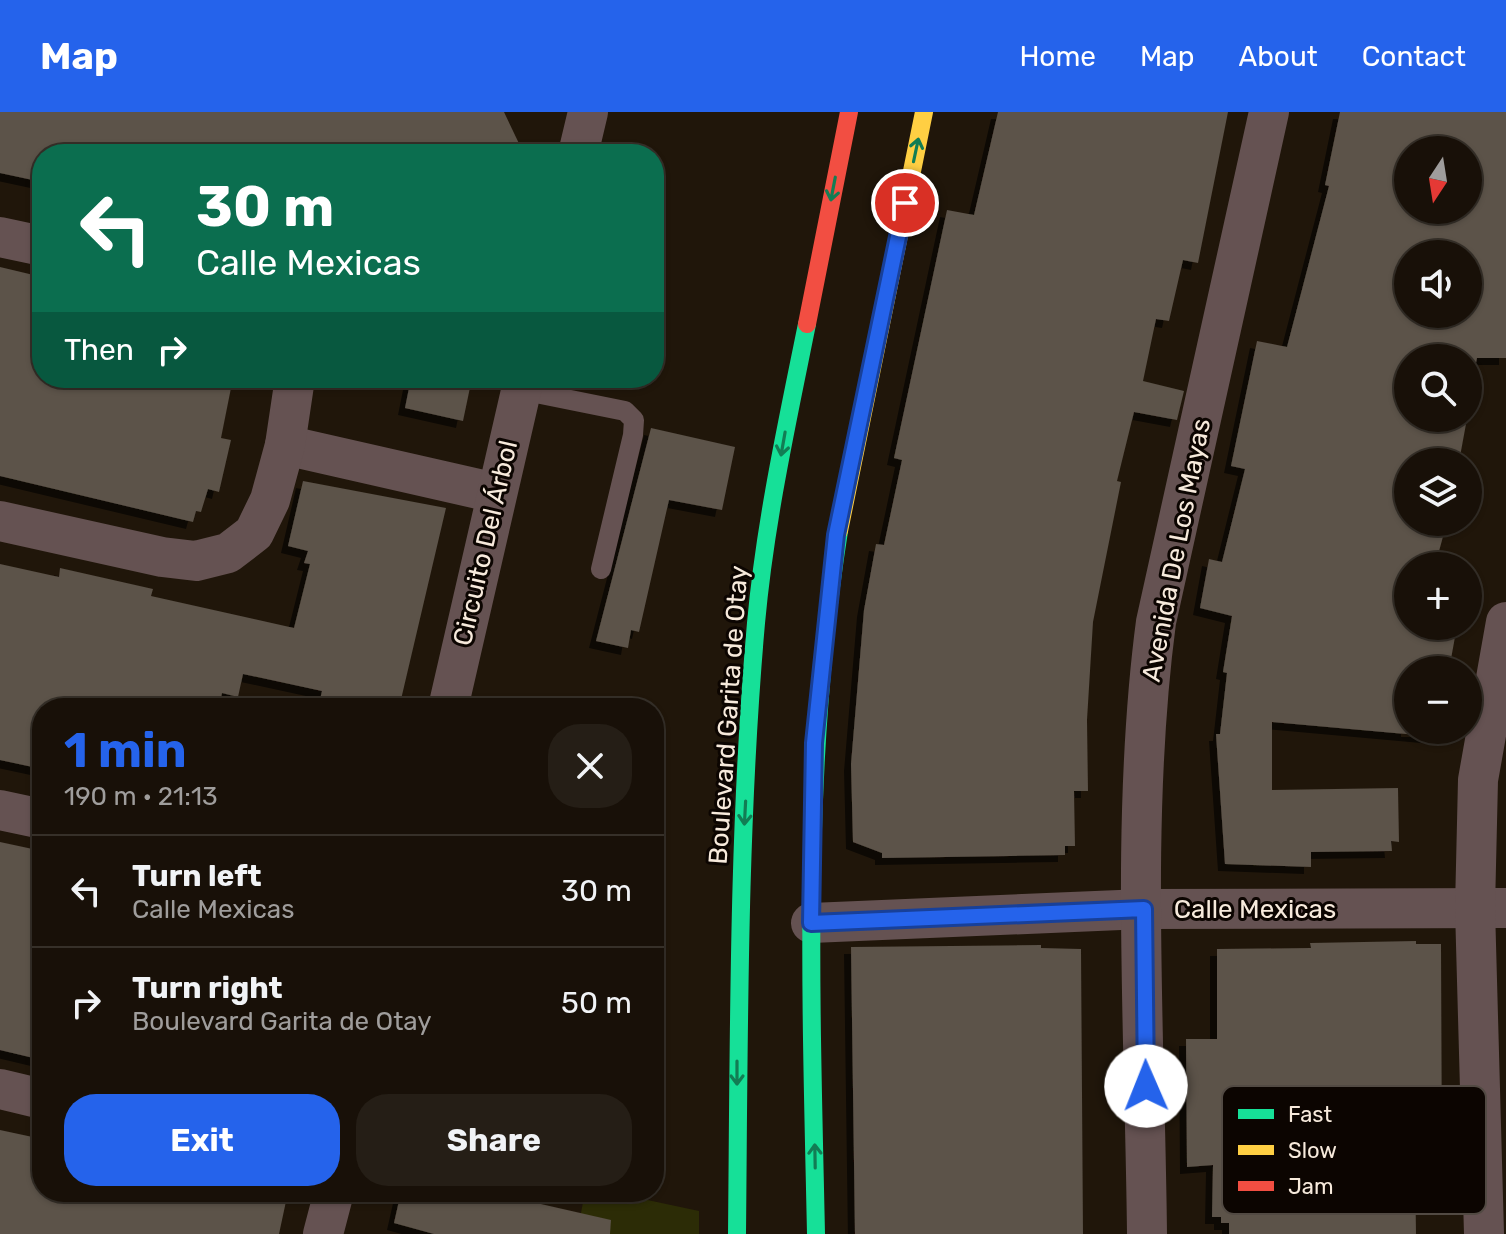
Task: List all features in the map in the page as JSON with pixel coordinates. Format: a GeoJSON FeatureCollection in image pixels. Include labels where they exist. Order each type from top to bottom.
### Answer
{"type":"FeatureCollection","features":[{"type":"Feature","properties":{"kind":"main road","name":"Boulevard Garita de Otay"},"geometry":{"type":"LineString","coordinates":[[737,1234],[740,920],[756,621],[783,444],[849,112]]}},
{"type":"Feature","properties":{"kind":"main road"},"geometry":{"type":"LineString","coordinates":[[816,1234],[811,923],[814,743],[836,535],[924,112]]}},
{"type":"Feature","properties":{"kind":"street"},"geometry":{"type":"LineString","coordinates":[[580,144],[588,112]]}},
{"type":"Feature","properties":{"kind":"street","name":"Avenida De Los Mayas"},"geometry":{"type":"LineString","coordinates":[[1147,1234],[1145,722],[1156,622],[1269,112]]}},
{"type":"Feature","properties":{"kind":"street"},"geometry":{"type":"LineString","coordinates":[[0,237],[32,244]]}},
{"type":"Feature","properties":{"kind":"street"},"geometry":{"type":"LineString","coordinates":[[0,521],[162,557],[196,561],[228,553],[254,533],[270,500],[285,445],[294,388]]}},
{"type":"Feature","properties":{"kind":"street","name":"Circuito Del Árbol"},"geometry":{"type":"LineString","coordinates":[[450,698],[521,388]]}},
{"type":"Feature","properties":{"kind":"street"},"geometry":{"type":"LineString","coordinates":[[285,445],[496,493]]}},
{"type":"Feature","properties":{"kind":"street"},"geometry":{"type":"LineString","coordinates":[[1486,1125],[1490,908],[1478,780],[1506,622]]}},
{"type":"Feature","properties":{"kind":"street"},"geometry":{"type":"LineString","coordinates":[[0,810],[32,817]]}},
{"type":"Feature","properties":{"kind":"street","name":"Calle Mexicas"},"geometry":{"type":"LineString","coordinates":[[811,923],[1144,909],[1490,908]]}},
{"type":"Feature","properties":{"kind":"street"},"geometry":{"type":"LineString","coordinates":[[0,1089],[32,1097]]}},
{"type":"Feature","properties":{"kind":"street"},"geometry":{"type":"LineString","coordinates":[[323,1234],[331,1202]]}},
{"type":"Feature","properties":{"kind":"street"},"geometry":{"type":"LineString","coordinates":[[1484,1214],[1484,1234]]}},
{"type":"Feature","properties":{"kind":"lane"},"geometry":{"type":"LineString","coordinates":[[537,388],[625,411],[634,420],[601,569]]}},
{"type":"Feature","properties":{"kind":"shaded area"},"geometry":{"type":"Polygon","coordinates":[[[583,1202],[657,1202],[699,1211],[699,1234],[577,1234],[583,1202]]]}},
{"type":"Feature","properties":{"kind":"building"},"geometry":{"type":"Polygon","coordinates":[[[0,112],[504,112],[519,144],[32,144],[32,180],[0,173],[0,112]]]}},
{"type":"Feature","properties":{"kind":"building"},"geometry":{"type":"Polygon","coordinates":[[[998,112],[1228,112],[1198,263],[1183,260],[1169,321],[1156,319],[1143,381],[1184,391],[1177,420],[1134,412],[1117,481],[1121,482],[1093,622],[1087,720],[1088,791],[1074,791],[1075,846],[1065,846],[1065,855],[882,858],[882,853],[853,842],[851,764],[864,610],[876,544],[884,545],[902,460],[894,458],[947,210],[974,215],[998,112]]]}},
{"type":"Feature","properties":{"kind":"building"},"geometry":{"type":"Polygon","coordinates":[[[1340,112],[1506,112],[1506,358],[1482,358],[1482,344],[1394,344],[1394,432],[1465,432],[1462,448],[1394,448],[1394,536],[1443,536],[1439,552],[1394,552],[1394,640],[1454,640],[1452,656],[1394,656],[1394,733],[1272,722],[1272,790],[1398,788],[1399,842],[1391,841],[1392,851],[1311,852],[1311,867],[1225,864],[1216,734],[1220,734],[1227,673],[1223,672],[1232,616],[1200,608],[1209,559],[1222,562],[1245,469],[1231,466],[1257,341],[1287,347],[1329,186],[1325,185],[1340,112]]]}},
{"type":"Feature","properties":{"kind":"building"},"geometry":{"type":"Polygon","coordinates":[[[0,267],[32,275],[32,388],[231,388],[221,438],[231,440],[219,492],[208,489],[201,512],[196,511],[193,522],[0,476],[0,267]]]}},
{"type":"Feature","properties":{"kind":"building"},"geometry":{"type":"Polygon","coordinates":[[[409,388],[470,388],[463,421],[405,408],[409,388]]]}},
{"type":"Feature","properties":{"kind":"building"},"geometry":{"type":"Polygon","coordinates":[[[651,428],[735,447],[722,510],[669,500],[639,632],[631,630],[628,648],[596,641],[651,428]]]}},
{"type":"Feature","properties":{"kind":"building"},"geometry":{"type":"Polygon","coordinates":[[[303,481],[446,508],[401,698],[320,698],[322,691],[243,674],[238,697],[222,693],[221,698],[32,698],[32,767],[0,760],[0,564],[59,577],[60,568],[153,589],[151,596],[294,628],[310,564],[304,563],[308,551],[288,546],[303,481]]]}},
{"type":"Feature","properties":{"kind":"building"},"geometry":{"type":"Polygon","coordinates":[[[0,842],[32,849],[32,1058],[0,1050],[0,842]]]}},
{"type":"Feature","properties":{"kind":"building"},"geometry":{"type":"Polygon","coordinates":[[[1416,941],[1416,944],[1441,944],[1442,1086],[1222,1086],[1222,1214],[1416,1214],[1416,1234],[1229,1234],[1229,1223],[1221,1223],[1221,1217],[1212,1217],[1213,1165],[1187,1167],[1186,1039],[1217,1039],[1217,949],[1311,948],[1310,943],[1416,941]]]}},
{"type":"Feature","properties":{"kind":"building"},"geometry":{"type":"Polygon","coordinates":[[[1041,945],[1041,948],[1081,949],[1083,1234],[855,1234],[851,947],[1041,945]]]}},
{"type":"Feature","properties":{"kind":"building"},"geometry":{"type":"Polygon","coordinates":[[[0,1130],[32,1137],[32,1202],[286,1202],[279,1234],[0,1234],[0,1130]]]}},
{"type":"Feature","properties":{"kind":"building"},"geometry":{"type":"Polygon","coordinates":[[[399,1202],[532,1202],[611,1220],[610,1234],[434,1234],[394,1223],[399,1202]]]}},
{"type":"Feature","properties":{"kind":"traffic: fast"},"geometry":{"type":"LineString","coordinates":[[737,1234],[740,928],[750,699],[765,548],[807,324]]}},
{"type":"Feature","properties":{"kind":"traffic: fast"},"geometry":{"type":"LineString","coordinates":[[816,1234],[811,970],[814,794],[827,619],[839,531]]}},
{"type":"Feature","properties":{"kind":"traffic: slow"},"geometry":{"type":"LineString","coordinates":[[839,531],[924,112]]}},
{"type":"Feature","properties":{"kind":"traffic: jam"},"geometry":{"type":"LineString","coordinates":[[807,324],[849,112]]}},
{"type":"Feature","properties":{"kind":"route"},"geometry":{"type":"LineString","coordinates":[[905,203],[836,535],[814,743],[811,923],[1144,909],[1146,1086]]}}]}
